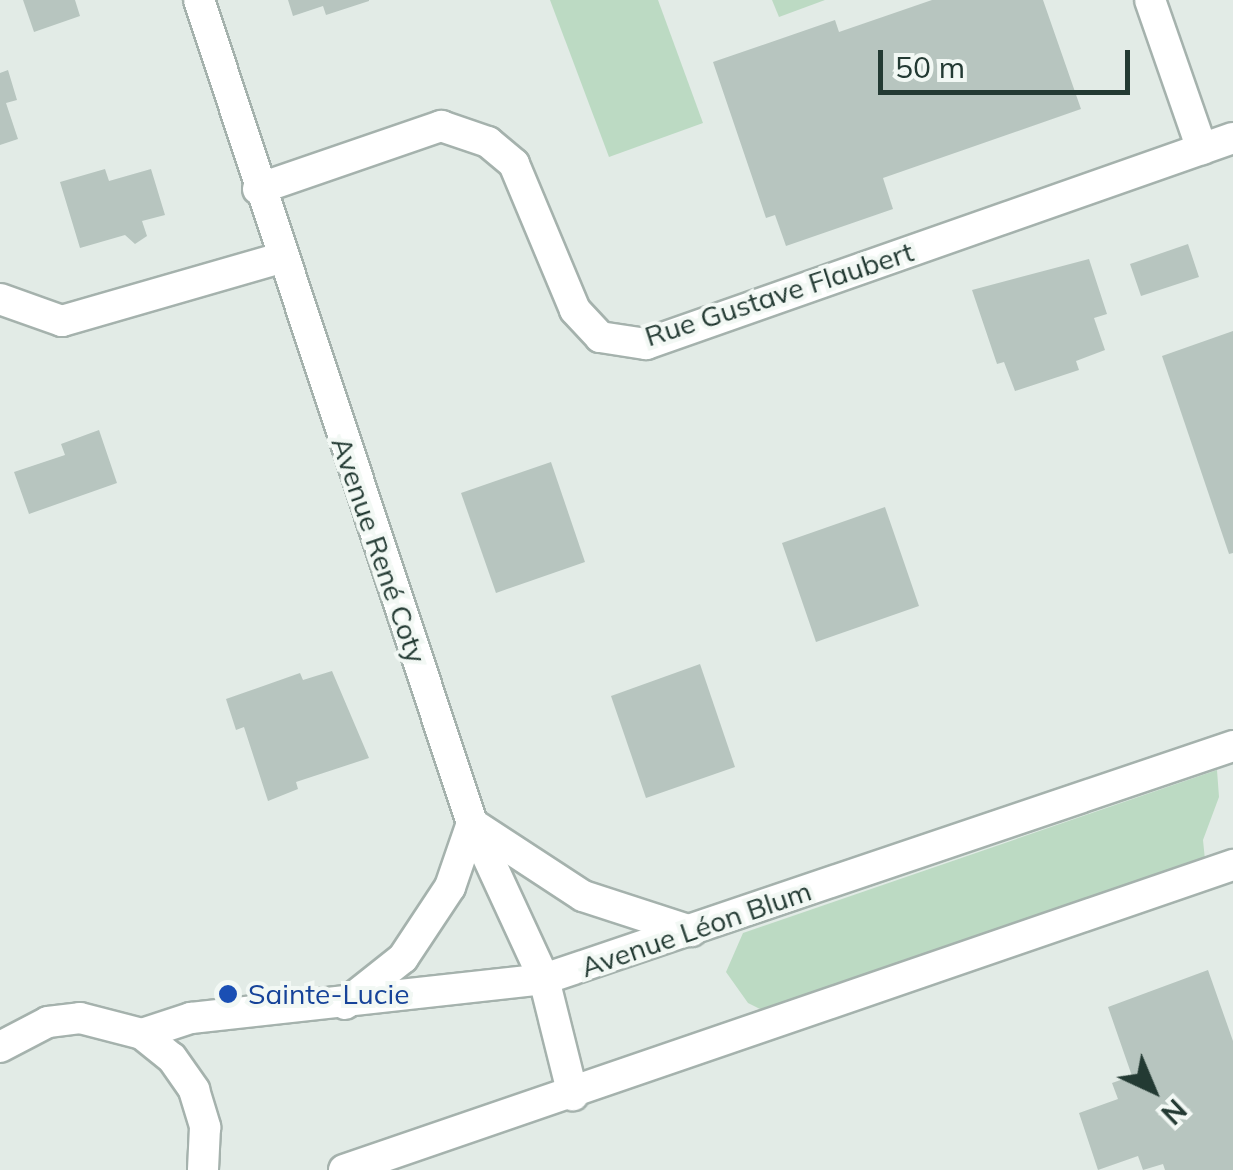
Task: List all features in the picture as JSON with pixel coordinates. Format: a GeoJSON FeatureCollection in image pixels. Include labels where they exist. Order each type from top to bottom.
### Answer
{"type":"FeatureCollection","features":[{"type":"Feature","properties":{"kind":"street","name":"Avenue René Coty"},"geometry":{"type":"LineString","coordinates":[[199,0],[280,258],[472,823],[544,978],[573,1095]]}},
{"type":"Feature","properties":{"kind":"street"},"geometry":{"type":"LineString","coordinates":[[1150,0],[1202,148]]}},
{"type":"Feature","properties":{"kind":"street","name":"Rue Gustave Flaubert"},"geometry":{"type":"LineString","coordinates":[[258,189],[441,126],[488,142],[514,164],[575,310],[600,338],[646,344],[1233,138]]}},
{"type":"Feature","properties":{"kind":"street"},"geometry":{"type":"LineString","coordinates":[[0,299],[62,321],[280,258]]}},
{"type":"Feature","properties":{"kind":"street","name":"Avenue Léon Blum"},"geometry":{"type":"LineString","coordinates":[[142,1034],[191,1018],[345,1004],[544,978],[691,932],[1233,746]]}},
{"type":"Feature","properties":{"kind":"street"},"geometry":{"type":"LineString","coordinates":[[345,1004],[403,958],[450,887],[472,823],[583,896],[691,932]]}},
{"type":"Feature","properties":{"kind":"street"},"geometry":{"type":"LineString","coordinates":[[344,1170],[573,1095],[1233,865]]}},
{"type":"Feature","properties":{"kind":"street"},"geometry":{"type":"LineString","coordinates":[[6,1038],[80,1018],[142,1034],[172,1058],[194,1090],[205,1127],[203,1170]]}},
{"type":"Feature","properties":{"kind":"green space"},"geometry":{"type":"Polygon","coordinates":[[[550,0],[658,0],[703,123],[609,157],[550,0]]]}},
{"type":"Feature","properties":{"kind":"green space"},"geometry":{"type":"Polygon","coordinates":[[[772,0],[825,0],[779,17],[772,0]]]}},
{"type":"Feature","properties":{"kind":"green space"},"geometry":{"type":"Polygon","coordinates":[[[1217,770],[1219,797],[1203,840],[1205,860],[768,1013],[748,1003],[726,972],[743,933],[1217,770]]]}},
{"type":"Feature","properties":{"kind":"building"},"geometry":{"type":"Polygon","coordinates":[[[23,0],[75,0],[80,16],[34,32],[23,0]]]}},
{"type":"Feature","properties":{"kind":"building"},"geometry":{"type":"Polygon","coordinates":[[[288,0],[369,1],[326,15],[323,6],[293,16],[288,0]]]}},
{"type":"Feature","properties":{"kind":"building"},"geometry":{"type":"Polygon","coordinates":[[[932,0],[1043,0],[1081,109],[883,178],[893,209],[786,246],[775,215],[766,218],[713,62],[835,20],[839,32],[932,0]]]}},
{"type":"Feature","properties":{"kind":"building"},"geometry":{"type":"Polygon","coordinates":[[[8,70],[17,100],[6,103],[18,139],[0,145],[0,73],[8,70]]]}},
{"type":"Feature","properties":{"kind":"building"},"geometry":{"type":"Polygon","coordinates":[[[105,169],[109,181],[151,169],[165,215],[142,221],[147,236],[135,244],[125,235],[80,248],[60,182],[105,169]]]}},
{"type":"Feature","properties":{"kind":"building"},"geometry":{"type":"Polygon","coordinates":[[[1188,244],[1199,277],[1141,296],[1130,264],[1188,244]]]}},
{"type":"Feature","properties":{"kind":"building"},"geometry":{"type":"Polygon","coordinates":[[[1089,259],[1107,314],[1094,318],[1105,350],[1076,361],[1079,370],[1015,391],[1004,362],[997,364],[972,290],[1089,259]]]}},
{"type":"Feature","properties":{"kind":"building"},"geometry":{"type":"Polygon","coordinates":[[[1233,331],[1233,553],[1229,554],[1162,356],[1233,331]]]}},
{"type":"Feature","properties":{"kind":"building"},"geometry":{"type":"Polygon","coordinates":[[[99,430],[117,483],[29,514],[14,472],[65,455],[61,444],[99,430]]]}},
{"type":"Feature","properties":{"kind":"building"},"geometry":{"type":"Polygon","coordinates":[[[551,462],[585,562],[496,593],[461,493],[551,462]]]}},
{"type":"Feature","properties":{"kind":"building"},"geometry":{"type":"Polygon","coordinates":[[[885,507],[919,606],[816,642],[782,543],[885,507]]]}},
{"type":"Feature","properties":{"kind":"building"},"geometry":{"type":"Polygon","coordinates":[[[700,664],[735,767],[646,798],[611,696],[700,664]]]}},
{"type":"Feature","properties":{"kind":"building"},"geometry":{"type":"Polygon","coordinates":[[[332,671],[369,758],[296,782],[298,789],[268,801],[244,727],[236,730],[226,699],[300,673],[303,680],[332,671]]]}},
{"type":"Feature","properties":{"kind":"building"},"geometry":{"type":"Polygon","coordinates":[[[1208,970],[1233,1041],[1233,1170],[1165,1170],[1163,1164],[1143,1170],[1138,1156],[1098,1170],[1079,1113],[1118,1099],[1112,1083],[1132,1076],[1108,1007],[1208,970]]]}},
{"type":"Feature","properties":{"kind":"place","name":"Sainte-Lucie"},"geometry":{"type":"Point","coordinates":[228,994]}}]}
